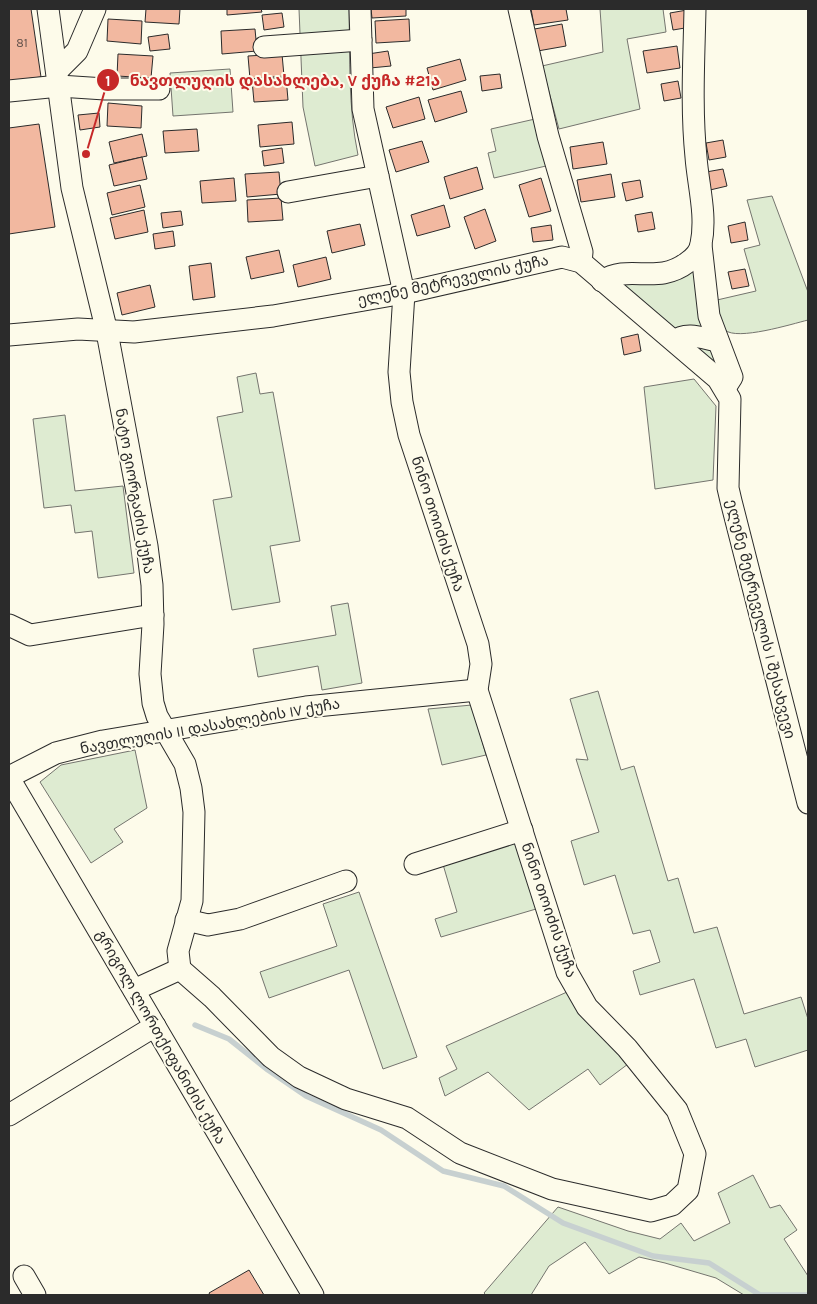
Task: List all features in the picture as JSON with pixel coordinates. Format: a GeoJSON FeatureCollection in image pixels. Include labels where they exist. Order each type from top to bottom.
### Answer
{"type":"FeatureCollection","features":[{"type":"Feature","properties":{"kind":"street","name":"ნატო გიორგაძის ქუჩა"},"geometry":{"type":"LineString","coordinates":[[48,9],[72,188],[107,332],[147,546],[153,615],[150,674],[154,703],[166,730],[185,764],[194,812],[192,901],[178,952],[180,969]]}},
{"type":"Feature","properties":{"kind":"street"},"geometry":{"type":"LineString","coordinates":[[58,79],[77,51],[95,9]]}},
{"type":"Feature","properties":{"kind":"street","name":"ნინო თოიძის ქუჩა"},"geometry":{"type":"LineString","coordinates":[[180,969],[212,997],[271,1057],[299,1077],[346,1099],[407,1118],[460,1153],[552,1189],[651,1211],[672,1205],[688,1190],[695,1154],[677,1110],[627,1048],[587,1007],[567,972],[477,690],[481,664],[478,644],[409,435],[402,402],[400,372],[404,293],[363,109],[360,9]]}},
{"type":"Feature","properties":{"kind":"street"},"geometry":{"type":"LineString","coordinates":[[519,9],[534,83],[582,252],[581,262],[675,341],[725,388]]}},
{"type":"Feature","properties":{"kind":"street"},"geometry":{"type":"LineString","coordinates":[[675,341],[679,337],[688,336],[718,341],[710,316],[701,245],[702,208],[696,156],[693,84],[695,9]]}},
{"type":"Feature","properties":{"kind":"street"},"geometry":{"type":"LineString","coordinates":[[264,47],[360,40]]}},
{"type":"Feature","properties":{"kind":"street"},"geometry":{"type":"LineString","coordinates":[[9,91],[58,79],[106,90],[159,88]]}},
{"type":"Feature","properties":{"kind":"street"},"geometry":{"type":"LineString","coordinates":[[288,192],[378,176]]}},
{"type":"Feature","properties":{"kind":"street"},"geometry":{"type":"LineString","coordinates":[[602,281],[610,276],[626,272],[643,276],[678,270],[695,257],[701,245]]}},
{"type":"Feature","properties":{"kind":"street","name":"ელენე მეტრეველის ქუჩა"},"geometry":{"type":"LineString","coordinates":[[9,335],[78,329],[134,332],[272,316],[404,293],[562,257],[581,262]]}},
{"type":"Feature","properties":{"kind":"street","name":"ელენე მეტრეველის I შესახვევი"},"geometry":{"type":"LineString","coordinates":[[718,341],[732,377],[725,388],[730,399],[728,488],[808,800]]}},
{"type":"Feature","properties":{"kind":"street"},"geometry":{"type":"LineString","coordinates":[[9,625],[30,634],[153,615]]}},
{"type":"Feature","properties":{"kind":"street","name":"ნავთლუღის II დასახლების IV ქუჩა"},"geometry":{"type":"LineString","coordinates":[[9,778],[56,753],[103,741],[306,707],[477,690]]}},
{"type":"Feature","properties":{"kind":"street","name":"გრიგოლ ლორთქიფანიძის ქუჩა"},"geometry":{"type":"LineString","coordinates":[[9,778],[313,1295]]}},
{"type":"Feature","properties":{"kind":"street"},"geometry":{"type":"LineString","coordinates":[[415,864],[522,830]]}},
{"type":"Feature","properties":{"kind":"street"},"geometry":{"type":"LineString","coordinates":[[186,920],[208,924],[240,919],[346,881]]}},
{"type":"Feature","properties":{"kind":"street"},"geometry":{"type":"LineString","coordinates":[[134,990],[180,969]]}},
{"type":"Feature","properties":{"kind":"street"},"geometry":{"type":"LineString","coordinates":[[9,1115],[155,1026]]}},
{"type":"Feature","properties":{"kind":"street"},"geometry":{"type":"LineString","coordinates":[[24,1276],[35,1295]]}},
{"type":"Feature","properties":{"kind":"green space"},"geometry":{"type":"Polygon","coordinates":[[[299,9],[349,9],[351,101],[358,155],[315,166],[303,107],[299,9]]]}},
{"type":"Feature","properties":{"kind":"green space"},"geometry":{"type":"Polygon","coordinates":[[[600,9],[663,9],[666,32],[627,39],[640,109],[559,129],[542,66],[603,52],[600,9]]]}},
{"type":"Feature","properties":{"kind":"green space"},"geometry":{"type":"Polygon","coordinates":[[[230,69],[233,112],[173,116],[170,73],[230,69]]]}},
{"type":"Feature","properties":{"kind":"green space"},"geometry":{"type":"Polygon","coordinates":[[[535,119],[546,166],[494,178],[488,153],[496,151],[491,129],[535,119]]]}},
{"type":"Feature","properties":{"kind":"green space"},"geometry":{"type":"Polygon","coordinates":[[[772,196],[808,292],[808,320],[765,331],[741,334],[731,333],[725,330],[721,324],[717,300],[756,291],[744,249],[760,245],[747,200],[772,196]]]}},
{"type":"Feature","properties":{"kind":"green space"},"geometry":{"type":"Polygon","coordinates":[[[696,267],[721,371],[619,286],[620,280],[696,267]]]}},
{"type":"Feature","properties":{"kind":"green space"},"geometry":{"type":"Polygon","coordinates":[[[256,373],[260,394],[273,392],[300,541],[270,546],[280,602],[232,610],[213,500],[232,497],[217,417],[243,412],[237,377],[256,373]]]}},
{"type":"Feature","properties":{"kind":"green space"},"geometry":{"type":"Polygon","coordinates":[[[694,379],[716,406],[713,480],[655,489],[644,387],[694,379]]]}},
{"type":"Feature","properties":{"kind":"green space"},"geometry":{"type":"Polygon","coordinates":[[[65,415],[75,491],[123,486],[134,573],[98,578],[92,531],[75,533],[71,505],[44,508],[33,419],[65,415]]]}},
{"type":"Feature","properties":{"kind":"green space"},"geometry":{"type":"Polygon","coordinates":[[[348,603],[362,683],[322,690],[318,666],[258,677],[253,649],[336,635],[331,606],[348,603]]]}},
{"type":"Feature","properties":{"kind":"green space"},"geometry":{"type":"Polygon","coordinates":[[[598,691],[621,770],[634,766],[668,881],[678,878],[694,933],[717,927],[744,1014],[801,997],[808,1019],[808,1050],[755,1067],[746,1039],[716,1048],[694,979],[640,995],[633,971],[660,962],[650,930],[633,934],[615,875],[584,885],[571,841],[599,832],[576,759],[588,760],[570,699],[598,691]]]}},
{"type":"Feature","properties":{"kind":"green space"},"geometry":{"type":"Polygon","coordinates":[[[472,705],[486,755],[442,765],[428,709],[472,705]]]}},
{"type":"Feature","properties":{"kind":"green space"},"geometry":{"type":"Polygon","coordinates":[[[135,750],[147,808],[114,829],[123,842],[91,863],[40,782],[61,765],[135,750]]]}},
{"type":"Feature","properties":{"kind":"green space"},"geometry":{"type":"Polygon","coordinates":[[[515,839],[536,909],[441,937],[435,919],[457,912],[442,861],[515,839]]]}},
{"type":"Feature","properties":{"kind":"green space"},"geometry":{"type":"Polygon","coordinates":[[[359,892],[417,1057],[383,1069],[349,970],[269,998],[260,972],[337,946],[323,904],[359,892]]]}},
{"type":"Feature","properties":{"kind":"green space"},"geometry":{"type":"Polygon","coordinates":[[[567,992],[628,1064],[600,1085],[588,1069],[529,1110],[488,1072],[445,1096],[439,1078],[457,1069],[446,1046],[567,992]]]}},
{"type":"Feature","properties":{"kind":"green space"},"geometry":{"type":"Polygon","coordinates":[[[753,1175],[770,1208],[780,1205],[797,1230],[784,1239],[808,1276],[808,1295],[744,1295],[716,1278],[639,1257],[609,1274],[585,1242],[549,1266],[531,1295],[486,1295],[484,1293],[558,1207],[628,1231],[660,1239],[681,1223],[694,1241],[730,1223],[718,1193],[753,1175]]]}},
{"type":"Feature","properties":{"kind":"building"},"geometry":{"type":"Polygon","coordinates":[[[9,9],[31,9],[41,77],[9,81],[9,9]]]}},
{"type":"Feature","properties":{"kind":"building"},"geometry":{"type":"Polygon","coordinates":[[[146,9],[180,9],[179,24],[145,22],[146,9]]]}},
{"type":"Feature","properties":{"kind":"building"},"geometry":{"type":"Polygon","coordinates":[[[227,9],[261,9],[262,12],[227,15],[227,9]]]}},
{"type":"Feature","properties":{"kind":"building"},"geometry":{"type":"Polygon","coordinates":[[[371,9],[406,9],[406,16],[372,18],[371,9]]]}},
{"type":"Feature","properties":{"kind":"building"},"geometry":{"type":"Polygon","coordinates":[[[531,9],[566,9],[568,20],[534,25],[531,9]]]}},
{"type":"Feature","properties":{"kind":"building"},"geometry":{"type":"Polygon","coordinates":[[[687,10],[691,27],[673,30],[670,13],[687,10]]]}},
{"type":"Feature","properties":{"kind":"building"},"geometry":{"type":"Polygon","coordinates":[[[282,13],[284,27],[264,30],[262,15],[282,13]]]}},
{"type":"Feature","properties":{"kind":"building"},"geometry":{"type":"Polygon","coordinates":[[[108,19],[142,21],[141,44],[107,41],[108,19]]]}},
{"type":"Feature","properties":{"kind":"building"},"geometry":{"type":"Polygon","coordinates":[[[409,19],[410,41],[376,43],[375,21],[409,19]]]}},
{"type":"Feature","properties":{"kind":"building"},"geometry":{"type":"Polygon","coordinates":[[[562,24],[566,46],[532,52],[529,30],[562,24]]]}},
{"type":"Feature","properties":{"kind":"building"},"geometry":{"type":"Polygon","coordinates":[[[255,29],[257,51],[222,54],[221,31],[255,29]]]}},
{"type":"Feature","properties":{"kind":"building"},"geometry":{"type":"Polygon","coordinates":[[[168,34],[170,49],[150,51],[148,37],[168,34]]]}},
{"type":"Feature","properties":{"kind":"building"},"geometry":{"type":"Polygon","coordinates":[[[677,46],[680,68],[647,73],[643,51],[677,46]]]}},
{"type":"Feature","properties":{"kind":"building"},"geometry":{"type":"Polygon","coordinates":[[[388,51],[391,66],[370,68],[368,54],[388,51]]]}},
{"type":"Feature","properties":{"kind":"building"},"geometry":{"type":"Polygon","coordinates":[[[118,54],[153,56],[151,78],[117,76],[118,54]]]}},
{"type":"Feature","properties":{"kind":"building"},"geometry":{"type":"Polygon","coordinates":[[[282,54],[284,76],[250,79],[248,56],[282,54]]]}},
{"type":"Feature","properties":{"kind":"building"},"geometry":{"type":"Polygon","coordinates":[[[460,59],[466,80],[433,90],[427,68],[460,59]]]}},
{"type":"Feature","properties":{"kind":"building"},"geometry":{"type":"Polygon","coordinates":[[[500,74],[502,88],[482,91],[480,76],[500,74]]]}},
{"type":"Feature","properties":{"kind":"building"},"geometry":{"type":"Polygon","coordinates":[[[286,77],[288,100],[254,102],[252,80],[286,77]]]}},
{"type":"Feature","properties":{"kind":"building"},"geometry":{"type":"Polygon","coordinates":[[[678,81],[681,98],[664,101],[661,84],[678,81]]]}},
{"type":"Feature","properties":{"kind":"building"},"geometry":{"type":"Polygon","coordinates":[[[461,91],[467,112],[435,122],[428,100],[461,91]]]}},
{"type":"Feature","properties":{"kind":"building"},"geometry":{"type":"Polygon","coordinates":[[[419,97],[425,119],[393,128],[386,107],[419,97]]]}},
{"type":"Feature","properties":{"kind":"building"},"geometry":{"type":"Polygon","coordinates":[[[108,103],[142,106],[141,128],[107,126],[108,103]]]}},
{"type":"Feature","properties":{"kind":"building"},"geometry":{"type":"Polygon","coordinates":[[[99,113],[100,127],[80,130],[78,115],[99,113]]]}},
{"type":"Feature","properties":{"kind":"building"},"geometry":{"type":"Polygon","coordinates":[[[292,122],[294,144],[260,147],[258,125],[292,122]]]}},
{"type":"Feature","properties":{"kind":"building"},"geometry":{"type":"Polygon","coordinates":[[[39,124],[55,227],[9,234],[9,128],[39,124]]]}},
{"type":"Feature","properties":{"kind":"building"},"geometry":{"type":"Polygon","coordinates":[[[197,129],[199,151],[165,153],[163,131],[197,129]]]}},
{"type":"Feature","properties":{"kind":"building"},"geometry":{"type":"Polygon","coordinates":[[[142,134],[147,156],[114,163],[109,142],[142,134]]]}},
{"type":"Feature","properties":{"kind":"building"},"geometry":{"type":"Polygon","coordinates":[[[723,140],[726,157],[709,160],[706,143],[723,140]]]}},
{"type":"Feature","properties":{"kind":"building"},"geometry":{"type":"Polygon","coordinates":[[[422,141],[429,162],[396,172],[389,150],[422,141]]]}},
{"type":"Feature","properties":{"kind":"building"},"geometry":{"type":"Polygon","coordinates":[[[603,142],[607,164],[573,169],[570,147],[603,142]]]}},
{"type":"Feature","properties":{"kind":"building"},"geometry":{"type":"Polygon","coordinates":[[[282,148],[284,163],[264,166],[262,151],[282,148]]]}},
{"type":"Feature","properties":{"kind":"building"},"geometry":{"type":"Polygon","coordinates":[[[142,157],[147,179],[114,186],[109,165],[142,157]]]}},
{"type":"Feature","properties":{"kind":"building"},"geometry":{"type":"Polygon","coordinates":[[[477,167],[483,189],[450,199],[444,177],[477,167]]]}},
{"type":"Feature","properties":{"kind":"building"},"geometry":{"type":"Polygon","coordinates":[[[723,169],[727,186],[710,190],[706,172],[723,169]]]}},
{"type":"Feature","properties":{"kind":"building"},"geometry":{"type":"Polygon","coordinates":[[[279,172],[281,194],[247,197],[245,174],[279,172]]]}},
{"type":"Feature","properties":{"kind":"building"},"geometry":{"type":"Polygon","coordinates":[[[611,174],[615,197],[581,202],[577,180],[611,174]]]}},
{"type":"Feature","properties":{"kind":"building"},"geometry":{"type":"Polygon","coordinates":[[[234,178],[236,201],[202,203],[200,181],[234,178]]]}},
{"type":"Feature","properties":{"kind":"building"},"geometry":{"type":"Polygon","coordinates":[[[541,178],[551,211],[529,217],[519,185],[541,178]]]}},
{"type":"Feature","properties":{"kind":"building"},"geometry":{"type":"Polygon","coordinates":[[[640,180],[643,197],[626,201],[622,183],[640,180]]]}},
{"type":"Feature","properties":{"kind":"building"},"geometry":{"type":"Polygon","coordinates":[[[140,185],[145,207],[112,215],[107,193],[140,185]]]}},
{"type":"Feature","properties":{"kind":"building"},"geometry":{"type":"Polygon","coordinates":[[[281,198],[283,220],[248,222],[247,200],[281,198]]]}},
{"type":"Feature","properties":{"kind":"building"},"geometry":{"type":"Polygon","coordinates":[[[444,205],[450,227],[417,236],[411,215],[444,205]]]}},
{"type":"Feature","properties":{"kind":"building"},"geometry":{"type":"Polygon","coordinates":[[[485,209],[496,241],[475,249],[464,217],[485,209]]]}},
{"type":"Feature","properties":{"kind":"building"},"geometry":{"type":"Polygon","coordinates":[[[144,210],[148,232],[115,239],[110,218],[144,210]]]}},
{"type":"Feature","properties":{"kind":"building"},"geometry":{"type":"Polygon","coordinates":[[[181,211],[183,225],[163,228],[161,213],[181,211]]]}},
{"type":"Feature","properties":{"kind":"building"},"geometry":{"type":"Polygon","coordinates":[[[652,212],[655,229],[638,232],[635,215],[652,212]]]}},
{"type":"Feature","properties":{"kind":"building"},"geometry":{"type":"Polygon","coordinates":[[[745,222],[748,240],[731,243],[728,226],[745,222]]]}},
{"type":"Feature","properties":{"kind":"building"},"geometry":{"type":"Polygon","coordinates":[[[360,224],[365,245],[332,253],[327,231],[360,224]]]}},
{"type":"Feature","properties":{"kind":"building"},"geometry":{"type":"Polygon","coordinates":[[[551,225],[553,240],[533,242],[531,228],[551,225]]]}},
{"type":"Feature","properties":{"kind":"building"},"geometry":{"type":"Polygon","coordinates":[[[173,231],[175,246],[155,249],[153,234],[173,231]]]}},
{"type":"Feature","properties":{"kind":"building"},"geometry":{"type":"Polygon","coordinates":[[[279,250],[284,272],[251,279],[246,257],[279,250]]]}},
{"type":"Feature","properties":{"kind":"building"},"geometry":{"type":"Polygon","coordinates":[[[326,257],[331,279],[298,287],[293,265],[326,257]]]}},
{"type":"Feature","properties":{"kind":"building"},"geometry":{"type":"Polygon","coordinates":[[[211,263],[215,297],[193,300],[189,266],[211,263]]]}},
{"type":"Feature","properties":{"kind":"building"},"geometry":{"type":"Polygon","coordinates":[[[745,269],[749,286],[732,289],[728,272],[745,269]]]}},
{"type":"Feature","properties":{"kind":"building"},"geometry":{"type":"Polygon","coordinates":[[[150,285],[155,307],[122,315],[117,293],[150,285]]]}},
{"type":"Feature","properties":{"kind":"building"},"geometry":{"type":"Polygon","coordinates":[[[638,334],[641,351],[624,355],[621,338],[638,334]]]}},
{"type":"Feature","properties":{"kind":"building"},"geometry":{"type":"Polygon","coordinates":[[[249,1270],[264,1295],[210,1295],[209,1293],[249,1270]]]}},
{"type":"Feature","properties":{"kind":"waterway"},"geometry":{"type":"LineString","coordinates":[[195,1025],[229,1039],[268,1070],[306,1096],[381,1130],[443,1171],[504,1186],[563,1223],[653,1256],[709,1263],[760,1295],[808,1295]]}},
{"type":"Feature","properties":{"kind":"place","name":"ნავთლუღის დასახლება, V ქუჩა #21ა"},"geometry":{"type":"Point","coordinates":[86,154]}}]}
